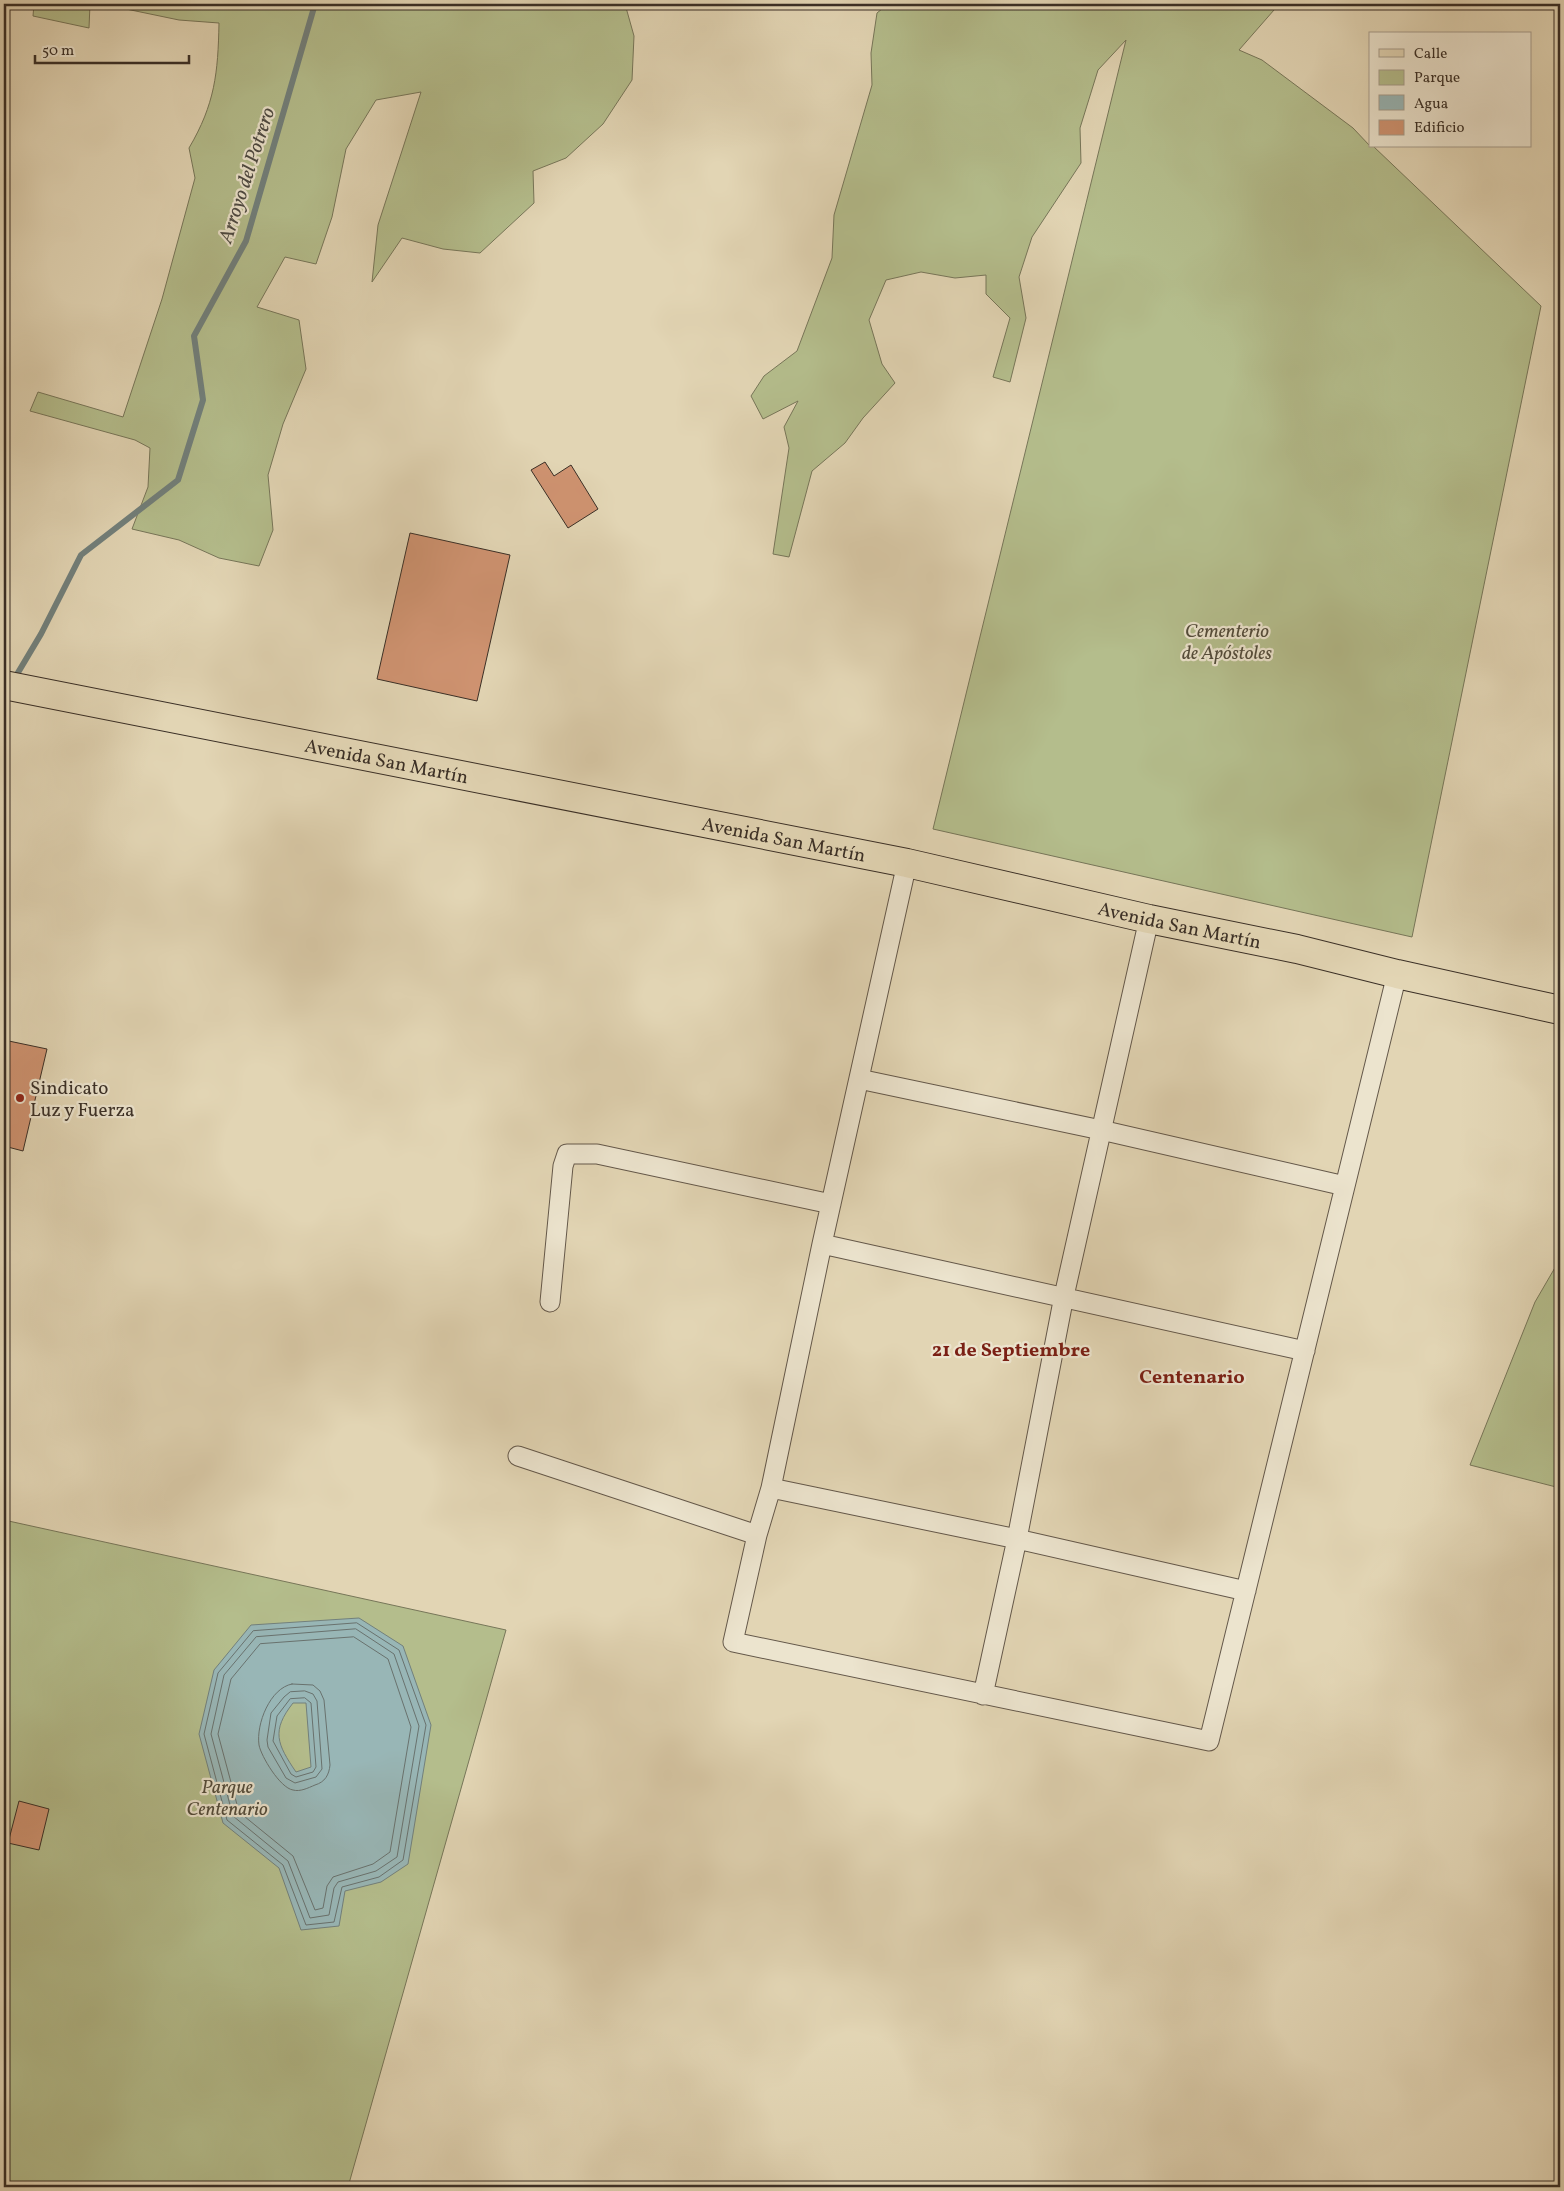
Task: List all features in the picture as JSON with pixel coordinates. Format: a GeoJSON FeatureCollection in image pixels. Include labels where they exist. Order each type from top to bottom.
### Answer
{"type":"FeatureCollection","features":[{"type":"Feature","properties":{"kind":"main road","name":"Avenida San Martín"},"geometry":{"type":"LineString","coordinates":[[14,687],[907,863],[1149,918],[1297,949],[1397,974],[1560,1010]]}},
{"type":"Feature","properties":{"kind":"street"},"geometry":{"type":"LineString","coordinates":[[907,863],[822,1244],[771,1488],[757,1535],[733,1642],[1209,1741],[1397,974]]}},
{"type":"Feature","properties":{"kind":"street"},"geometry":{"type":"LineString","coordinates":[[983,1695],[1017,1539],[1064,1296],[1149,918]]}},
{"type":"Feature","properties":{"kind":"street"},"geometry":{"type":"LineString","coordinates":[[859,1079],[1101,1130],[1345,1186]]}},
{"type":"Feature","properties":{"kind":"street"},"geometry":{"type":"LineString","coordinates":[[550,1302],[563,1166],[567,1154],[597,1154],[831,1204]]}},
{"type":"Feature","properties":{"kind":"street"},"geometry":{"type":"LineString","coordinates":[[822,1244],[1064,1296],[1305,1351]]}},
{"type":"Feature","properties":{"kind":"street"},"geometry":{"type":"LineString","coordinates":[[518,1456],[757,1535]]}},
{"type":"Feature","properties":{"kind":"street"},"geometry":{"type":"LineString","coordinates":[[771,1488],[1017,1539],[1246,1591]]}},
{"type":"Feature","properties":{"kind":"green space"},"geometry":{"type":"Polygon","coordinates":[[[34,4],[90,4],[89,28],[33,16],[34,4]]]}},
{"type":"Feature","properties":{"kind":"green space"},"geometry":{"type":"Polygon","coordinates":[[[102,4],[625,4],[634,36],[632,80],[603,124],[566,158],[533,171],[534,203],[480,253],[443,249],[402,238],[372,282],[378,225],[421,92],[376,100],[346,149],[332,217],[316,264],[285,257],[257,307],[299,320],[306,369],[283,424],[268,475],[273,530],[259,566],[219,558],[179,540],[132,529],[148,487],[150,448],[135,440],[30,411],[38,392],[123,417],[162,299],[195,178],[189,148],[205,117],[216,73],[219,23],[179,20],[102,4]]]}},
{"type":"Feature","properties":{"kind":"green space","name":"Cementerio de Apóstoles"},"geometry":{"type":"Polygon","coordinates":[[[888,4],[1275,4],[1274,10],[1239,50],[1262,60],[1353,128],[1369,145],[1369,148],[1375,148],[1541,306],[1412,937],[933,829],[1126,40],[1098,70],[1080,128],[1081,163],[1032,237],[1019,277],[1026,318],[1010,382],[993,377],[1010,318],[986,294],[986,275],[955,278],[921,272],[886,280],[869,320],[882,364],[895,383],[863,418],[845,443],[812,471],[789,557],[773,554],[789,448],[784,427],[798,401],[763,419],[751,396],[764,376],[797,351],[832,258],[834,215],[872,85],[871,53],[877,13],[888,4]]]}},
{"type":"Feature","properties":{"kind":"green space"},"geometry":{"type":"Polygon","coordinates":[[[1560,1259],[1560,1488],[1470,1465],[1535,1302],[1560,1259]]]}},
{"type":"Feature","properties":{"kind":"green space","name":"Parque Centenario"},"geometry":{"type":"Polygon","coordinates":[[[4,1520],[506,1630],[348,2187],[4,2187],[4,1520]]]}},
{"type":"Feature","properties":{"kind":"water"},"geometry":{"type":"Polygon","coordinates":[[[359,1618],[403,1646],[431,1725],[408,1864],[381,1882],[345,1891],[339,1926],[301,1930],[279,1868],[223,1823],[199,1734],[214,1670],[251,1625],[359,1618]],[[293,1703],[286,1713],[279,1730],[279,1738],[284,1753],[296,1772],[311,1767],[306,1703],[293,1703]]]}},
{"type":"Feature","properties":{"kind":"building"},"geometry":{"type":"Polygon","coordinates":[[[545,462],[554,476],[571,465],[598,509],[568,528],[531,470],[545,462]]]}},
{"type":"Feature","properties":{"kind":"building"},"geometry":{"type":"Polygon","coordinates":[[[410,533],[510,555],[477,701],[377,679],[410,533]]]}},
{"type":"Feature","properties":{"kind":"building","name":"Sindicato Luz y Fuerza"},"geometry":{"type":"Polygon","coordinates":[[[4,1040],[47,1049],[23,1151],[4,1146],[4,1040]]]}},
{"type":"Feature","properties":{"kind":"building"},"geometry":{"type":"Polygon","coordinates":[[[19,1801],[49,1809],[39,1850],[8,1843],[19,1801]]]}},
{"type":"Feature","properties":{"kind":"waterway","name":"Arroyo del Potrero"},"geometry":{"type":"LineString","coordinates":[[13,681],[41,634],[81,555],[178,480],[203,400],[194,336],[246,241],[315,4]]}},
{"type":"Feature","properties":{"kind":"place","name":"Sindicato Luz y Fuerza"},"geometry":{"type":"Point","coordinates":[20,1098]}},
{"type":"Feature","properties":{"kind":"district","name":"21 de Septiembre"},"geometry":{"type":"Point","coordinates":[1011,1349]}},
{"type":"Feature","properties":{"kind":"district","name":"Centenario"},"geometry":{"type":"Point","coordinates":[1192,1376]}}]}
